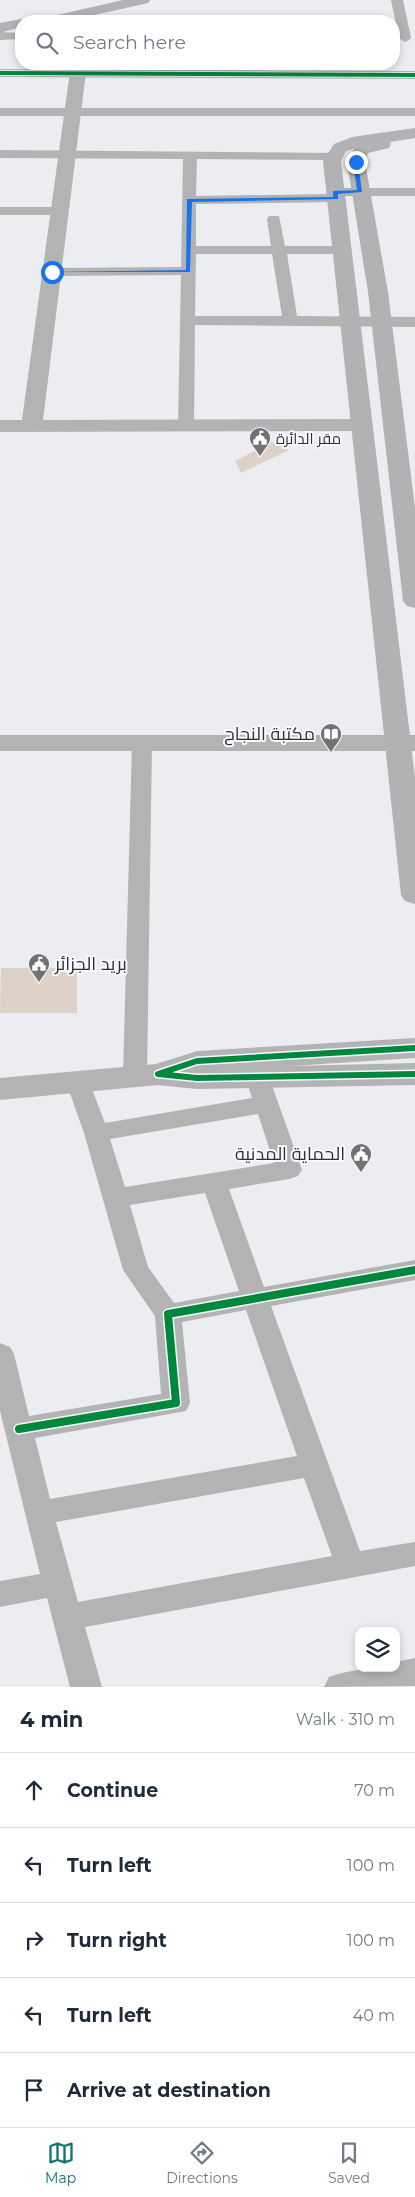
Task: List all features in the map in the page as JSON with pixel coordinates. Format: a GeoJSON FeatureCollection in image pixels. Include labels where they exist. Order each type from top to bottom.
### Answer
{"type":"FeatureCollection","features":[{"type":"Feature","properties":{"kind":"main road"},"geometry":{"type":"LineString","coordinates":[[56,15],[122,0]]}},
{"type":"Feature","properties":{"kind":"main road"},"geometry":{"type":"LineString","coordinates":[[94,15],[144,0]]}},
{"type":"Feature","properties":{"kind":"main road"},"geometry":{"type":"LineString","coordinates":[[0,28],[15,24]]}},
{"type":"Feature","properties":{"kind":"main road"},"geometry":{"type":"LineString","coordinates":[[0,34],[15,29]]}},
{"type":"Feature","properties":{"kind":"main road"},"geometry":{"type":"LineString","coordinates":[[415,133],[358,141],[340,148],[332,161],[361,424],[406,743],[415,895]]}},
{"type":"Feature","properties":{"kind":"main road"},"geometry":{"type":"LineString","coordinates":[[415,140],[361,150],[356,162],[408,482],[415,601]]}},
{"type":"Feature","properties":{"kind":"street"},"geometry":{"type":"LineString","coordinates":[[144,0],[145,15]]}},
{"type":"Feature","properties":{"kind":"street"},"geometry":{"type":"LineString","coordinates":[[397,0],[405,38]]}},
{"type":"Feature","properties":{"kind":"street"},"geometry":{"type":"LineString","coordinates":[[0,34],[15,35]]}},
{"type":"Feature","properties":{"kind":"street"},"geometry":{"type":"LineString","coordinates":[[0,74],[62,70]]}},
{"type":"Feature","properties":{"kind":"street"},"geometry":{"type":"LineString","coordinates":[[32,426],[78,70]]}},
{"type":"Feature","properties":{"kind":"street"},"geometry":{"type":"LineString","coordinates":[[297,70],[415,75]]}},
{"type":"Feature","properties":{"kind":"street"},"geometry":{"type":"LineString","coordinates":[[0,112],[415,112]]}},
{"type":"Feature","properties":{"kind":"street"},"geometry":{"type":"LineString","coordinates":[[0,154],[335,156]]}},
{"type":"Feature","properties":{"kind":"street"},"geometry":{"type":"LineString","coordinates":[[186,425],[190,155]]}},
{"type":"Feature","properties":{"kind":"street"},"geometry":{"type":"LineString","coordinates":[[189,200],[336,195],[360,192],[415,192]]}},
{"type":"Feature","properties":{"kind":"street"},"geometry":{"type":"LineString","coordinates":[[0,211],[59,218]]}},
{"type":"Feature","properties":{"kind":"street"},"geometry":{"type":"LineString","coordinates":[[0,225],[59,218]]}},
{"type":"Feature","properties":{"kind":"street"},"geometry":{"type":"LineString","coordinates":[[274,219],[290,320]]}},
{"type":"Feature","properties":{"kind":"street"},"geometry":{"type":"LineString","coordinates":[[189,250],[342,250]]}},
{"type":"Feature","properties":{"kind":"street"},"geometry":{"type":"LineString","coordinates":[[52,272],[188,271]]}},
{"type":"Feature","properties":{"kind":"street"},"geometry":{"type":"LineString","coordinates":[[188,320],[415,322]]}},
{"type":"Feature","properties":{"kind":"street"},"geometry":{"type":"LineString","coordinates":[[0,426],[361,424]]}},
{"type":"Feature","properties":{"kind":"street"},"geometry":{"type":"LineString","coordinates":[[0,743],[406,743]]}},
{"type":"Feature","properties":{"kind":"street"},"geometry":{"type":"LineString","coordinates":[[142,743],[147,1075]]}},
{"type":"Feature","properties":{"kind":"street"},"geometry":{"type":"LineString","coordinates":[[147,1075],[197,1061],[415,1048]]}},
{"type":"Feature","properties":{"kind":"street"},"geometry":{"type":"LineString","coordinates":[[96,1132],[262,1090],[415,1074]]}},
{"type":"Feature","properties":{"kind":"street"},"geometry":{"type":"LineString","coordinates":[[0,1089],[147,1075],[197,1078],[262,1090]]}},
{"type":"Feature","properties":{"kind":"street"},"geometry":{"type":"LineString","coordinates":[[19,1429],[176,1403],[168,1314],[136,1270],[96,1132],[78,1082]]}},
{"type":"Feature","properties":{"kind":"street"},"geometry":{"type":"LineString","coordinates":[[115,1198],[289,1170],[262,1090]]}},
{"type":"Feature","properties":{"kind":"street"},"geometry":{"type":"LineString","coordinates":[[214,1183],[350,1566]]}},
{"type":"Feature","properties":{"kind":"street"},"geometry":{"type":"LineString","coordinates":[[168,1314],[415,1270]]}},
{"type":"Feature","properties":{"kind":"street"},"geometry":{"type":"LineString","coordinates":[[0,1354],[39,1513],[86,1687]]}},
{"type":"Feature","properties":{"kind":"street"},"geometry":{"type":"LineString","coordinates":[[39,1513],[313,1465]]}},
{"type":"Feature","properties":{"kind":"street"},"geometry":{"type":"LineString","coordinates":[[67,1617],[415,1554]]}},
{"type":"Feature","properties":{"kind":"street"},"geometry":{"type":"LineString","coordinates":[[0,1594],[58,1583]]}},
{"type":"Feature","properties":{"kind":"street"},"geometry":{"type":"LineString","coordinates":[[340,1687],[415,1672]]}},
{"type":"Feature","properties":{"kind":"building","name":"مقر الدائرة"},"geometry":{"type":"Polygon","coordinates":[[[271,442],[289,450],[241,473],[235,461],[271,442]]]}},
{"type":"Feature","properties":{"kind":"building","name":"بريد الجزائر"},"geometry":{"type":"Polygon","coordinates":[[[1,968],[77,968],[77,1013],[0,1013],[1,968]]]}},
{"type":"Feature","properties":{"kind":"cycle path"},"geometry":{"type":"LineString","coordinates":[[0,73],[415,75]]}},
{"type":"Feature","properties":{"kind":"cycle path"},"geometry":{"type":"LineString","coordinates":[[415,1048],[197,1061],[158,1074],[197,1078],[415,1074]]}},
{"type":"Feature","properties":{"kind":"cycle path"},"geometry":{"type":"LineString","coordinates":[[19,1429],[176,1403],[168,1314],[415,1270]]}},
{"type":"Feature","properties":{"kind":"place","name":"مقر الدائرة"},"geometry":{"type":"Point","coordinates":[260,457]}},
{"type":"Feature","properties":{"kind":"place","name":"مكتبة النجاح"},"geometry":{"type":"Point","coordinates":[331,753]}},
{"type":"Feature","properties":{"kind":"place","name":"بريد الجزائر"},"geometry":{"type":"Point","coordinates":[39,983]}},
{"type":"Feature","properties":{"kind":"place","name":"الحماية المدنية"},"geometry":{"type":"Point","coordinates":[361,1173]}},
{"type":"Feature","properties":{"kind":"route"},"geometry":{"type":"LineString","coordinates":[[52,272],[188,271],[189,200],[336,198],[335,192],[360,192],[356,162]]}}]}
